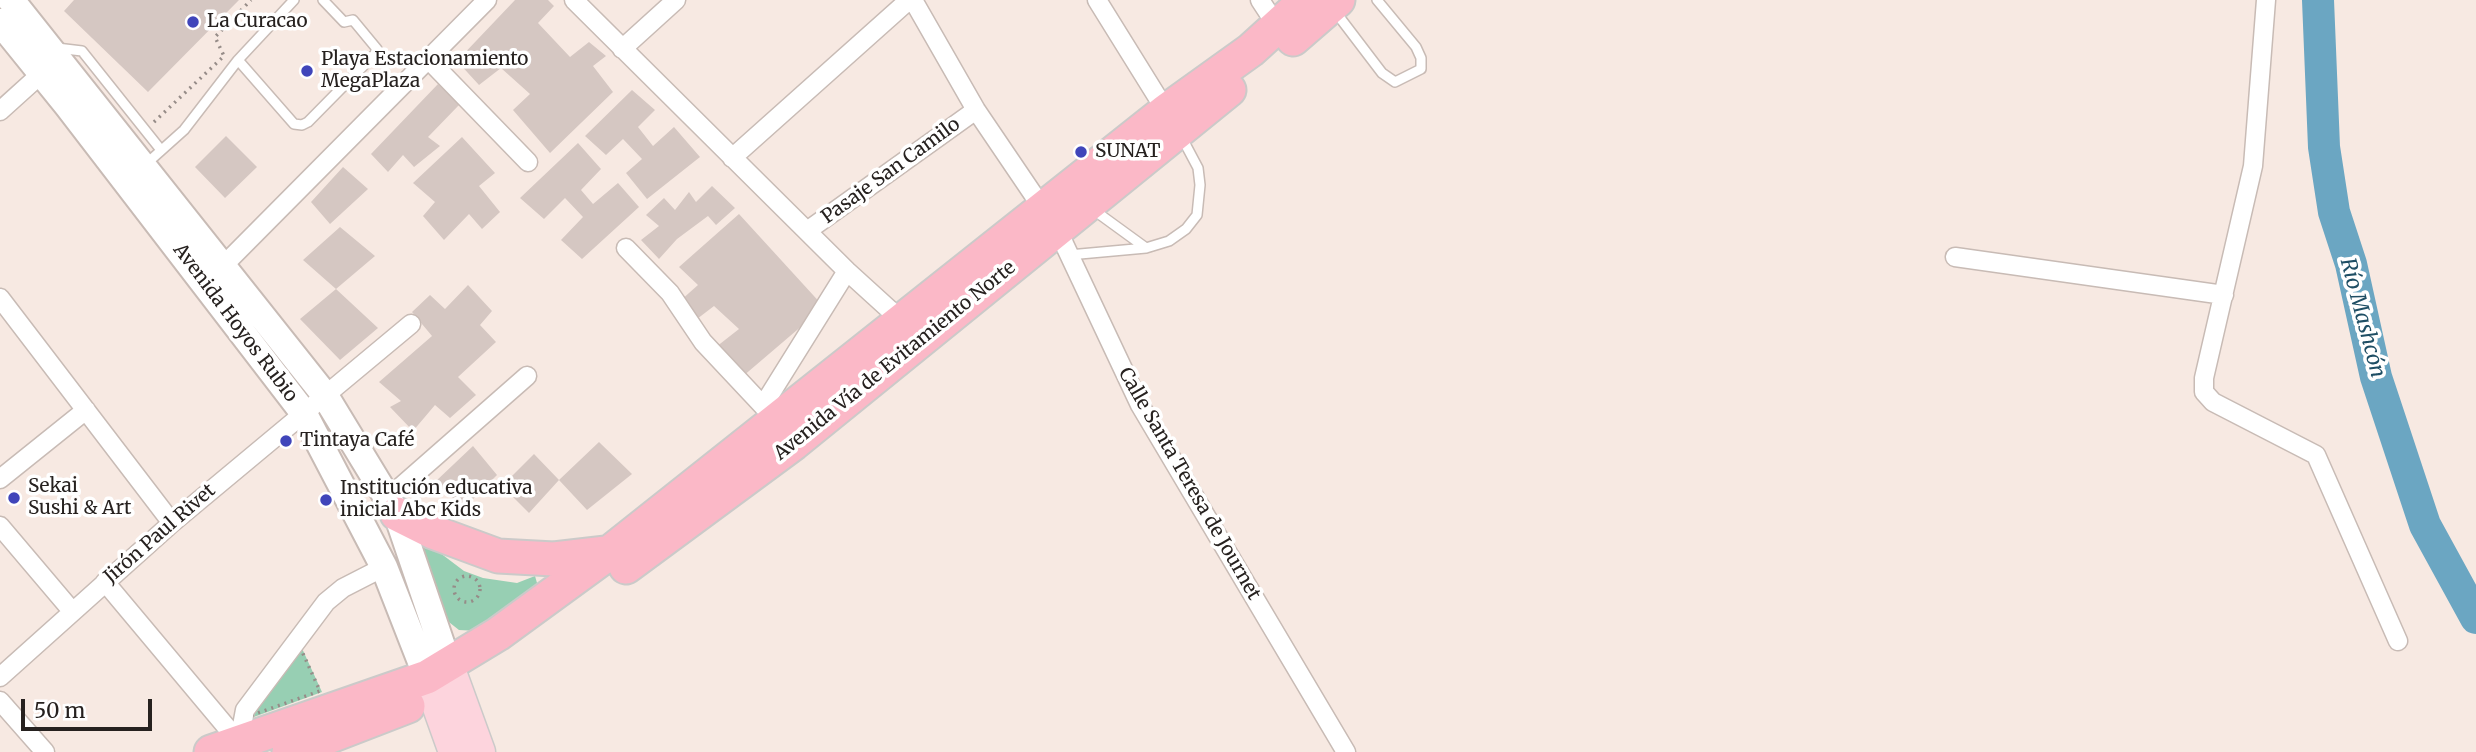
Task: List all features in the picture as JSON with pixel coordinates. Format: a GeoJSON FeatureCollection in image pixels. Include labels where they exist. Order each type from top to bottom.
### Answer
{"type":"FeatureCollection","features":[{"type":"Feature","properties":{"kind":"highway","name":"Avenida Vía de Evitamiento Norte"},"geometry":{"type":"LineString","coordinates":[[441,680],[778,422],[1057,232],[1088,206],[1172,121],[1325,2]]}},
{"type":"Feature","properties":{"kind":"highway","name":"Avenida Vía de Evitamiento Norte"},"geometry":{"type":"LineString","coordinates":[[441,680],[507,655],[778,422],[901,321],[1057,232],[1172,121],[1251,50],[1268,13],[1325,2]]}},
{"type":"Feature","properties":{"kind":"highway"},"geometry":{"type":"LineString","coordinates":[[393,506],[433,532],[498,556],[554,559],[609,553]]}},
{"type":"Feature","properties":{"kind":"highway"},"geometry":{"type":"LineString","coordinates":[[225,747],[441,680]]}},
{"type":"Feature","properties":{"kind":"highway"},"geometry":{"type":"LineString","coordinates":[[289,752],[441,680]]}},
{"type":"Feature","properties":{"kind":"main road","name":"Avenida Hoyos Rubio"},"geometry":{"type":"LineString","coordinates":[[441,680],[454,752]]}},
{"type":"Feature","properties":{"kind":"main road","name":"Avenida Hoyos Rubio"},"geometry":{"type":"LineString","coordinates":[[441,680],[480,752]]}},
{"type":"Feature","properties":{"kind":"street"},"geometry":{"type":"LineString","coordinates":[[11,0],[48,48],[152,159],[214,274],[487,0]]}},
{"type":"Feature","properties":{"kind":"street"},"geometry":{"type":"LineString","coordinates":[[573,0],[901,321]]}},
{"type":"Feature","properties":{"kind":"street"},"geometry":{"type":"LineString","coordinates":[[622,49],[676,0]]}},
{"type":"Feature","properties":{"kind":"street"},"geometry":{"type":"LineString","coordinates":[[732,158],[911,0]]}},
{"type":"Feature","properties":{"kind":"street","name":"Calle Santa Teresa de Journet"},"geometry":{"type":"LineString","coordinates":[[911,0],[976,110],[1057,232],[1140,405],[1346,752]]}},
{"type":"Feature","properties":{"kind":"street"},"geometry":{"type":"LineString","coordinates":[[1097,0],[1172,121]]}},
{"type":"Feature","properties":{"kind":"street"},"geometry":{"type":"LineString","coordinates":[[2266,0],[2253,166],[2204,378],[2204,392],[2213,402],[2316,455],[2398,641]]}},
{"type":"Feature","properties":{"kind":"street","name":"Avenida Hoyos Rubio"},"geometry":{"type":"LineString","coordinates":[[0,22],[41,75],[214,274],[324,394],[393,506],[441,680]]}},
{"type":"Feature","properties":{"kind":"street"},"geometry":{"type":"LineString","coordinates":[[429,60],[528,162]]}},
{"type":"Feature","properties":{"kind":"street"},"geometry":{"type":"LineString","coordinates":[[0,111],[41,75]]}},
{"type":"Feature","properties":{"kind":"street","name":"Pasaje San Camilo"},"geometry":{"type":"LineString","coordinates":[[807,231],[976,110]]}},
{"type":"Feature","properties":{"kind":"street"},"geometry":{"type":"LineString","coordinates":[[626,248],[670,293],[703,342],[778,422],[847,271]]}},
{"type":"Feature","properties":{"kind":"street"},"geometry":{"type":"LineString","coordinates":[[1955,257],[2224,295]]}},
{"type":"Feature","properties":{"kind":"street","name":"Avenida Hoyos Rubio"},"geometry":{"type":"LineString","coordinates":[[214,274],[303,412],[441,680]]}},
{"type":"Feature","properties":{"kind":"street"},"geometry":{"type":"LineString","coordinates":[[0,298],[172,523]]}},
{"type":"Feature","properties":{"kind":"street","name":"Jirón Paul Rivet"},"geometry":{"type":"LineString","coordinates":[[0,677],[172,523],[411,324]]}},
{"type":"Feature","properties":{"kind":"street"},"geometry":{"type":"LineString","coordinates":[[393,506],[527,376]]}},
{"type":"Feature","properties":{"kind":"street"},"geometry":{"type":"LineString","coordinates":[[0,479],[86,410]]}},
{"type":"Feature","properties":{"kind":"street"},"geometry":{"type":"LineString","coordinates":[[0,526],[72,611]]}},
{"type":"Feature","properties":{"kind":"street"},"geometry":{"type":"LineString","coordinates":[[105,582],[225,747],[245,710],[326,602],[343,588],[384,567]]}},
{"type":"Feature","properties":{"kind":"street"},"geometry":{"type":"LineString","coordinates":[[0,701],[45,752]]}},
{"type":"Feature","properties":{"kind":"lane"},"geometry":{"type":"LineString","coordinates":[[48,48],[82,51],[145,130],[152,159],[184,130],[238,60],[295,0]]}},
{"type":"Feature","properties":{"kind":"lane"},"geometry":{"type":"LineString","coordinates":[[238,60],[294,124],[302,125],[308,122],[377,49],[353,20],[344,22],[324,0]]}},
{"type":"Feature","properties":{"kind":"lane"},"geometry":{"type":"LineString","coordinates":[[1325,2],[1382,74],[1395,82],[1421,69],[1421,58],[1416,47],[1377,0]]}},
{"type":"Feature","properties":{"kind":"lane"},"geometry":{"type":"LineString","coordinates":[[1057,232],[1146,248],[1169,241],[1197,215],[1201,198],[1198,168],[1172,121]]}},
{"type":"Feature","properties":{"kind":"lane"},"geometry":{"type":"LineString","coordinates":[[1088,206],[1146,248]]}},
{"type":"Feature","properties":{"kind":"path"},"geometry":{"type":"LineString","coordinates":[[145,130],[224,56],[215,37],[251,0]]}},
{"type":"Feature","properties":{"kind":"path"},"geometry":{"type":"LineString","coordinates":[[470,576],[480,583],[479,595],[470,602],[464,602],[455,594],[455,583],[459,578],[470,576]]}},
{"type":"Feature","properties":{"kind":"green space"},"geometry":{"type":"Polygon","coordinates":[[[427,543],[464,571],[483,578],[517,583],[535,576],[539,590],[478,631],[459,630],[445,619],[419,553],[427,543]]]}},
{"type":"Feature","properties":{"kind":"green space"},"geometry":{"type":"Polygon","coordinates":[[[300,644],[322,692],[251,718],[247,711],[300,644]]]}},
{"type":"Feature","properties":{"kind":"building"},"geometry":{"type":"Polygon","coordinates":[[[74,0],[239,0],[148,92],[64,11],[74,0]]]}},
{"type":"Feature","properties":{"kind":"building"},"geometry":{"type":"Polygon","coordinates":[[[515,0],[548,0],[554,6],[538,23],[570,57],[589,42],[606,56],[593,66],[613,92],[550,153],[513,110],[530,94],[501,68],[479,85],[457,61],[515,0]]]}},
{"type":"Feature","properties":{"kind":"building"},"geometry":{"type":"Polygon","coordinates":[[[438,84],[460,104],[428,137],[440,146],[414,167],[403,155],[388,172],[371,154],[438,84]]]}},
{"type":"Feature","properties":{"kind":"building"},"geometry":{"type":"Polygon","coordinates":[[[632,90],[655,110],[638,127],[653,146],[674,127],[700,157],[647,199],[626,173],[642,159],[623,139],[606,155],[585,136],[632,90]]]}},
{"type":"Feature","properties":{"kind":"building"},"geometry":{"type":"Polygon","coordinates":[[[226,136],[257,167],[225,198],[195,167],[226,136]]]}},
{"type":"Feature","properties":{"kind":"building"},"geometry":{"type":"Polygon","coordinates":[[[462,137],[495,173],[479,186],[500,212],[482,229],[469,214],[444,240],[423,216],[435,202],[413,183],[462,137]]]}},
{"type":"Feature","properties":{"kind":"building"},"geometry":{"type":"Polygon","coordinates":[[[578,143],[601,169],[581,190],[593,204],[618,183],[639,207],[582,259],[561,240],[583,217],[565,198],[544,219],[520,198],[578,143]]]}},
{"type":"Feature","properties":{"kind":"building"},"geometry":{"type":"Polygon","coordinates":[[[343,167],[368,189],[330,224],[311,202],[343,167]]]}},
{"type":"Feature","properties":{"kind":"building"},"geometry":{"type":"Polygon","coordinates":[[[712,186],[735,208],[716,225],[708,216],[677,239],[659,259],[641,240],[659,226],[646,215],[664,198],[675,210],[689,192],[696,202],[712,186]]]}},
{"type":"Feature","properties":{"kind":"building"},"geometry":{"type":"Polygon","coordinates":[[[739,214],[824,307],[742,377],[716,347],[739,329],[714,306],[697,319],[680,301],[698,285],[679,267],[739,214]]]}},
{"type":"Feature","properties":{"kind":"building"},"geometry":{"type":"Polygon","coordinates":[[[340,227],[375,256],[336,289],[303,260],[340,227]]]}},
{"type":"Feature","properties":{"kind":"building"},"geometry":{"type":"Polygon","coordinates":[[[468,285],[492,311],[480,325],[496,342],[458,377],[476,395],[450,418],[435,405],[413,431],[390,407],[401,401],[379,382],[432,336],[412,312],[430,295],[445,309],[468,285]]]}},
{"type":"Feature","properties":{"kind":"building"},"geometry":{"type":"Polygon","coordinates":[[[336,289],[378,328],[340,360],[300,319],[336,289]]]}},
{"type":"Feature","properties":{"kind":"building"},"geometry":{"type":"Polygon","coordinates":[[[599,442],[632,474],[587,510],[559,480],[599,442]]]}},
{"type":"Feature","properties":{"kind":"building"},"geometry":{"type":"Polygon","coordinates":[[[473,446],[497,475],[464,508],[435,482],[473,446]]]}},
{"type":"Feature","properties":{"kind":"building"},"geometry":{"type":"Polygon","coordinates":[[[534,454],[559,480],[529,513],[502,486],[534,454]]]}},
{"type":"Feature","properties":{"kind":"waterway","name":"Río Mashcón"},"geometry":{"type":"LineString","coordinates":[[2318,0],[2324,147],[2334,212],[2351,264],[2376,377],[2425,525],[2476,618]]}},
{"type":"Feature","properties":{"kind":"place","name":"La Curacao"},"geometry":{"type":"Point","coordinates":[193,22]}},
{"type":"Feature","properties":{"kind":"place","name":"Playa Estacionamiento MegaPlaza"},"geometry":{"type":"Point","coordinates":[307,71]}},
{"type":"Feature","properties":{"kind":"place","name":"SUNAT"},"geometry":{"type":"Point","coordinates":[1081,152]}},
{"type":"Feature","properties":{"kind":"place","name":"Tintaya Café"},"geometry":{"type":"Point","coordinates":[286,441]}},
{"type":"Feature","properties":{"kind":"place","name":"Sekai Sushi & Art"},"geometry":{"type":"Point","coordinates":[14,498]}},
{"type":"Feature","properties":{"kind":"place","name":"Institución educativa inicial Abc Kids"},"geometry":{"type":"Point","coordinates":[326,500]}}]}
